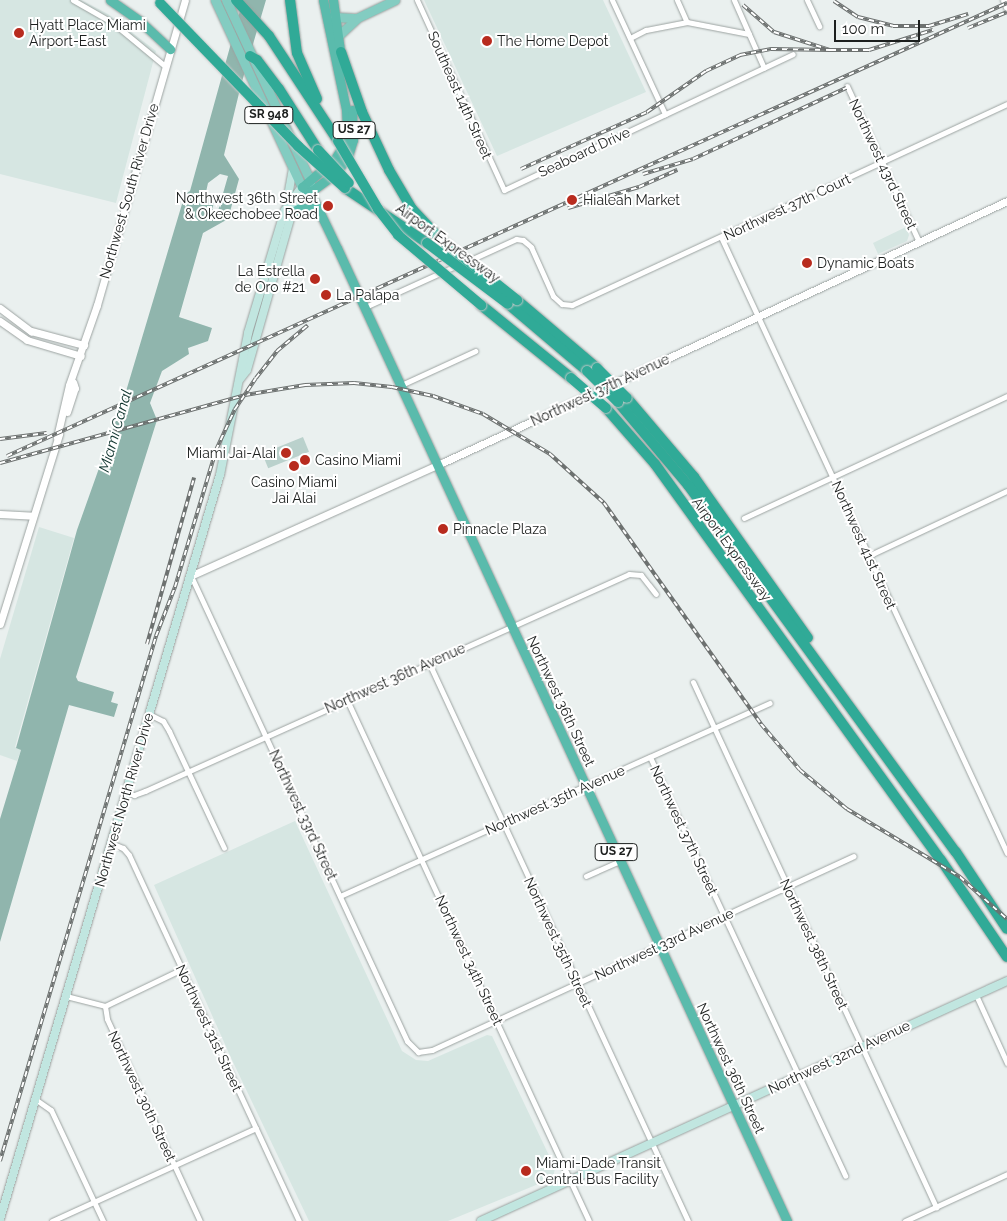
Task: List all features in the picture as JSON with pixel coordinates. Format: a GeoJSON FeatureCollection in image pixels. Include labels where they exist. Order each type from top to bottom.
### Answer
{"type":"FeatureCollection","features":[{"type":"Feature","properties":{"kind":"highway"},"geometry":{"type":"LineString","coordinates":[[110,0],[134,16],[170,49]]}},
{"type":"Feature","properties":{"kind":"highway"},"geometry":{"type":"LineString","coordinates":[[236,0],[261,25],[315,102]]}},
{"type":"Feature","properties":{"kind":"highway"},"geometry":{"type":"LineString","coordinates":[[290,0],[297,53],[315,102]]}},
{"type":"Feature","properties":{"kind":"highway"},"geometry":{"type":"LineString","coordinates":[[323,0],[335,17]]}},
{"type":"Feature","properties":{"kind":"highway","name":"US 27"},"geometry":{"type":"LineString","coordinates":[[302,187],[338,156],[347,124],[323,0]]}},
{"type":"Feature","properties":{"kind":"highway","name":"US 27"},"geometry":{"type":"LineString","coordinates":[[310,192],[338,170],[353,140],[352,114],[333,0]]}},
{"type":"Feature","properties":{"kind":"highway","name":"Airport Expressway"},"geometry":{"type":"LineString","coordinates":[[158,2],[298,146],[364,200],[512,302],[592,369],[623,400],[854,711],[956,852],[1007,929]]}},
{"type":"Feature","properties":{"kind":"highway"},"geometry":{"type":"LineString","coordinates":[[341,52],[360,108],[389,170],[412,209],[438,238],[512,302]]}},
{"type":"Feature","properties":{"kind":"highway"},"geometry":{"type":"LineString","coordinates":[[247,56],[258,60],[318,150],[348,186]]}},
{"type":"Feature","properties":{"kind":"highway","name":"Airport Expressway"},"geometry":{"type":"LineString","coordinates":[[315,102],[378,209],[398,235],[606,408],[654,464],[946,867],[1007,957]]}},
{"type":"Feature","properties":{"kind":"highway"},"geometry":{"type":"LineString","coordinates":[[302,187],[310,192]]}},
{"type":"Feature","properties":{"kind":"highway","name":"Northwest 36th Street"},"geometry":{"type":"LineString","coordinates":[[310,192],[398,386],[787,1221]]}},
{"type":"Feature","properties":{"kind":"highway"},"geometry":{"type":"LineString","coordinates":[[289,208],[319,209]]}},
{"type":"Feature","properties":{"kind":"main road","name":"Northwest 36th Street"},"geometry":{"type":"LineString","coordinates":[[215,0],[227,28],[247,56],[310,180],[310,192]]}},
{"type":"Feature","properties":{"kind":"main road","name":"Northwest 36th Street"},"geometry":{"type":"LineString","coordinates":[[226,0],[247,56],[302,187]]}},
{"type":"Feature","properties":{"kind":"main road"},"geometry":{"type":"LineString","coordinates":[[338,36],[357,18],[396,0]]}},
{"type":"Feature","properties":{"kind":"main road"},"geometry":{"type":"LineString","coordinates":[[335,17],[357,18]]}},
{"type":"Feature","properties":{"kind":"main road"},"geometry":{"type":"LineString","coordinates":[[289,208],[294,169]]}},
{"type":"Feature","properties":{"kind":"main road","name":"Northwest North River Drive"},"geometry":{"type":"LineString","coordinates":[[0,1219],[220,475],[240,379],[247,370],[272,265],[289,208],[302,187]]}},
{"type":"Feature","properties":{"kind":"main road","name":"Northwest North River Drive"},"geometry":{"type":"LineString","coordinates":[[289,208],[310,192]]}},
{"type":"Feature","properties":{"kind":"main road","name":"Northwest 32nd Avenue"},"geometry":{"type":"LineString","coordinates":[[481,1221],[491,1219],[570,1180],[1007,981]]}},
{"type":"Feature","properties":{"kind":"street"},"geometry":{"type":"LineString","coordinates":[[73,0],[113,23],[165,66]]}},
{"type":"Feature","properties":{"kind":"street","name":"Northwest South River Drive"},"geometry":{"type":"LineString","coordinates":[[0,624],[57,437],[75,388],[73,382],[185,0]]}},
{"type":"Feature","properties":{"kind":"street","name":"Southeast 14th Street"},"geometry":{"type":"LineString","coordinates":[[417,0],[504,190]]}},
{"type":"Feature","properties":{"kind":"street"},"geometry":{"type":"LineString","coordinates":[[612,0],[665,114]]}},
{"type":"Feature","properties":{"kind":"street"},"geometry":{"type":"LineString","coordinates":[[677,0],[687,22]]}},
{"type":"Feature","properties":{"kind":"street"},"geometry":{"type":"LineString","coordinates":[[734,0],[764,68]]}},
{"type":"Feature","properties":{"kind":"street"},"geometry":{"type":"LineString","coordinates":[[807,0],[819,26]]}},
{"type":"Feature","properties":{"kind":"street"},"geometry":{"type":"LineString","coordinates":[[1004,0],[1007,8]]}},
{"type":"Feature","properties":{"kind":"street"},"geometry":{"type":"LineString","coordinates":[[630,38],[646,30],[687,22],[748,34]]}},
{"type":"Feature","properties":{"kind":"street","name":"Seaboard Drive"},"geometry":{"type":"LineString","coordinates":[[504,190],[793,54]]}},
{"type":"Feature","properties":{"kind":"street","name":"Northwest 43rd Street"},"geometry":{"type":"LineString","coordinates":[[847,86],[919,242]]}},
{"type":"Feature","properties":{"kind":"street","name":"Northwest 37th Court"},"geometry":{"type":"LineString","coordinates":[[363,308],[519,239],[531,247],[553,296],[566,305],[579,303],[1007,104]]}},
{"type":"Feature","properties":{"kind":"street","name":"Northwest 37th Avenue"},"geometry":{"type":"LineString","coordinates":[[190,576],[436,466],[1007,201]]}},
{"type":"Feature","properties":{"kind":"street","name":"Northwest 41st Street"},"geometry":{"type":"LineString","coordinates":[[721,237],[1007,852]]}},
{"type":"Feature","properties":{"kind":"street"},"geometry":{"type":"LineString","coordinates":[[1,309],[31,331],[84,345]]}},
{"type":"Feature","properties":{"kind":"street"},"geometry":{"type":"LineString","coordinates":[[0,321],[28,340],[81,356]]}},
{"type":"Feature","properties":{"kind":"street"},"geometry":{"type":"LineString","coordinates":[[398,386],[475,351]]}},
{"type":"Feature","properties":{"kind":"street"},"geometry":{"type":"LineString","coordinates":[[744,518],[1007,396]]}},
{"type":"Feature","properties":{"kind":"street"},"geometry":{"type":"LineString","coordinates":[[868,556],[1007,491]]}},
{"type":"Feature","properties":{"kind":"street"},"geometry":{"type":"LineString","coordinates":[[0,514],[33,516]]}},
{"type":"Feature","properties":{"kind":"street","name":"Northwest 36th Avenue"},"geometry":{"type":"LineString","coordinates":[[126,792],[140,793],[510,626],[636,573],[644,578],[656,594]]}},
{"type":"Feature","properties":{"kind":"street","name":"Northwest 33rd Street"},"geometry":{"type":"LineString","coordinates":[[190,576],[407,1041],[418,1052]]}},
{"type":"Feature","properties":{"kind":"street","name":"Northwest 35th Street"},"geometry":{"type":"LineString","coordinates":[[429,663],[688,1221]]}},
{"type":"Feature","properties":{"kind":"street","name":"Northwest 38th Street"},"geometry":{"type":"LineString","coordinates":[[693,682],[936,1207]]}},
{"type":"Feature","properties":{"kind":"street","name":"Northwest 34th Street"},"geometry":{"type":"LineString","coordinates":[[348,700],[590,1221]]}},
{"type":"Feature","properties":{"kind":"street","name":"Northwest 35th Avenue"},"geometry":{"type":"LineString","coordinates":[[340,896],[770,703]]}},
{"type":"Feature","properties":{"kind":"street"},"geometry":{"type":"LineString","coordinates":[[149,714],[163,721],[189,771],[224,848]]}},
{"type":"Feature","properties":{"kind":"street","name":"Northwest 37th Street"},"geometry":{"type":"LineString","coordinates":[[650,757],[845,1176]]}},
{"type":"Feature","properties":{"kind":"street","name":"Northwest 31st Street"},"geometry":{"type":"LineString","coordinates":[[111,843],[123,848],[129,856],[299,1221]]}},
{"type":"Feature","properties":{"kind":"street","name":"Northwest 33rd Avenue"},"geometry":{"type":"LineString","coordinates":[[418,1052],[432,1050],[854,856]]}},
{"type":"Feature","properties":{"kind":"street"},"geometry":{"type":"LineString","coordinates":[[586,876],[620,860]]}},
{"type":"Feature","properties":{"kind":"street"},"geometry":{"type":"LineString","coordinates":[[66,996],[105,1006],[182,969]]}},
{"type":"Feature","properties":{"kind":"street"},"geometry":{"type":"LineString","coordinates":[[976,995],[1007,1063]]}},
{"type":"Feature","properties":{"kind":"street","name":"Northwest 30th Street"},"geometry":{"type":"LineString","coordinates":[[105,1006],[106,1019],[200,1221]]}},
{"type":"Feature","properties":{"kind":"street"},"geometry":{"type":"LineString","coordinates":[[35,1099],[51,1110],[102,1221]]}},
{"type":"Feature","properties":{"kind":"street"},"geometry":{"type":"LineString","coordinates":[[52,1221],[256,1128]]}},
{"type":"Feature","properties":{"kind":"street"},"geometry":{"type":"LineString","coordinates":[[905,1221],[1007,1174]]}},
{"type":"Feature","properties":{"kind":"shaded area"},"geometry":{"type":"Polygon","coordinates":[[[0,0],[81,0],[108,14],[156,51],[116,203],[0,174],[0,0]]]}},
{"type":"Feature","properties":{"kind":"shaded area"},"geometry":{"type":"Polygon","coordinates":[[[424,0],[603,0],[646,92],[497,156],[424,0]]]}},
{"type":"Feature","properties":{"kind":"shaded area"},"geometry":{"type":"Polygon","coordinates":[[[906,227],[909,235],[907,241],[878,254],[873,243],[906,227]]]}},
{"type":"Feature","properties":{"kind":"shaded area","name":"Miami Jai-Alai"},"geometry":{"type":"Polygon","coordinates":[[[303,437],[309,452],[268,468],[262,453],[303,437]]]}},
{"type":"Feature","properties":{"kind":"shaded area"},"geometry":{"type":"Polygon","coordinates":[[[39,527],[74,538],[15,747],[21,750],[17,761],[0,755],[0,659],[39,527]]]}},
{"type":"Feature","properties":{"kind":"shaded area","name":"Miami-Dade Transit Central Bus Facility"},"geometry":{"type":"Polygon","coordinates":[[[295,821],[402,1051],[416,1060],[428,1061],[487,1035],[492,1036],[555,1168],[553,1178],[448,1221],[309,1221],[232,1060],[154,885],[295,821]]]}},
{"type":"Feature","properties":{"kind":"water","name":"Miami Canal"},"geometry":{"type":"Polygon","coordinates":[[[243,0],[266,0],[241,85],[224,155],[239,179],[228,219],[203,233],[179,317],[212,328],[208,341],[188,348],[189,354],[162,371],[150,403],[157,420],[76,677],[78,681],[114,692],[111,702],[118,704],[114,717],[69,705],[0,942],[0,819],[21,750],[16,748],[77,530],[124,398],[185,194],[190,191],[243,0]],[[220,174],[208,183],[206,192],[214,203],[212,209],[218,211],[228,176],[220,174]]]}},
{"type":"Feature","properties":{"kind":"railway"},"geometry":{"type":"LineString","coordinates":[[834,1],[858,17],[893,26],[929,26],[968,14]]}},
{"type":"Feature","properties":{"kind":"railway"},"geometry":{"type":"LineString","coordinates":[[7,456],[1007,3]]}},
{"type":"Feature","properties":{"kind":"railway"},"geometry":{"type":"LineString","coordinates":[[743,5],[774,32],[830,50],[869,50],[933,30]]}},
{"type":"Feature","properties":{"kind":"railway"},"geometry":{"type":"LineString","coordinates":[[968,28],[1007,12]]}},
{"type":"Feature","properties":{"kind":"railway"},"geometry":{"type":"LineString","coordinates":[[521,169],[647,112],[706,71],[740,55],[771,49],[830,50]]}},
{"type":"Feature","properties":{"kind":"railway"},"geometry":{"type":"LineString","coordinates":[[643,174],[693,159],[846,88]]}},
{"type":"Feature","properties":{"kind":"railway"},"geometry":{"type":"LineString","coordinates":[[568,208],[639,187],[677,170]]}},
{"type":"Feature","properties":{"kind":"railway"},"geometry":{"type":"LineString","coordinates":[[0,1161],[156,636],[175,587],[216,450],[235,409],[256,378],[277,351],[308,325]]}},
{"type":"Feature","properties":{"kind":"railway"},"geometry":{"type":"LineString","coordinates":[[0,463],[245,395],[305,385],[354,383],[392,387],[433,396],[483,414],[550,454],[604,503],[761,724],[800,770],[847,809],[960,877],[1007,919]]}},
{"type":"Feature","properties":{"kind":"railway"},"geometry":{"type":"LineString","coordinates":[[0,439],[47,433]]}},
{"type":"Feature","properties":{"kind":"railway"},"geometry":{"type":"LineString","coordinates":[[147,644],[194,478]]}},
{"type":"Feature","properties":{"kind":"place","name":"Hyatt Place Miami Airport-East"},"geometry":{"type":"Point","coordinates":[19,33]}},
{"type":"Feature","properties":{"kind":"place","name":"The Home Depot"},"geometry":{"type":"Point","coordinates":[487,41]}},
{"type":"Feature","properties":{"kind":"place","name":"Hialeah Market"},"geometry":{"type":"Point","coordinates":[572,200]}},
{"type":"Feature","properties":{"kind":"place","name":"Northwest 36th Street & Okeechobee Road"},"geometry":{"type":"Point","coordinates":[328,206]}},
{"type":"Feature","properties":{"kind":"place","name":"Dynamic Boats"},"geometry":{"type":"Point","coordinates":[807,263]}},
{"type":"Feature","properties":{"kind":"place","name":"La Estrella de Oro #21"},"geometry":{"type":"Point","coordinates":[315,279]}},
{"type":"Feature","properties":{"kind":"place","name":"La Palapa"},"geometry":{"type":"Point","coordinates":[326,295]}},
{"type":"Feature","properties":{"kind":"place","name":"Miami Jai-Alai"},"geometry":{"type":"Point","coordinates":[286,453]}},
{"type":"Feature","properties":{"kind":"place","name":"Casino Miami"},"geometry":{"type":"Point","coordinates":[305,460]}},
{"type":"Feature","properties":{"kind":"place","name":"Casino Miami Jai Alai"},"geometry":{"type":"Point","coordinates":[294,466]}},
{"type":"Feature","properties":{"kind":"place","name":"Pinnacle Plaza"},"geometry":{"type":"Point","coordinates":[443,529]}},
{"type":"Feature","properties":{"kind":"place","name":"Miami-Dade Transit Central Bus Facility"},"geometry":{"type":"Point","coordinates":[526,1171]}}]}
